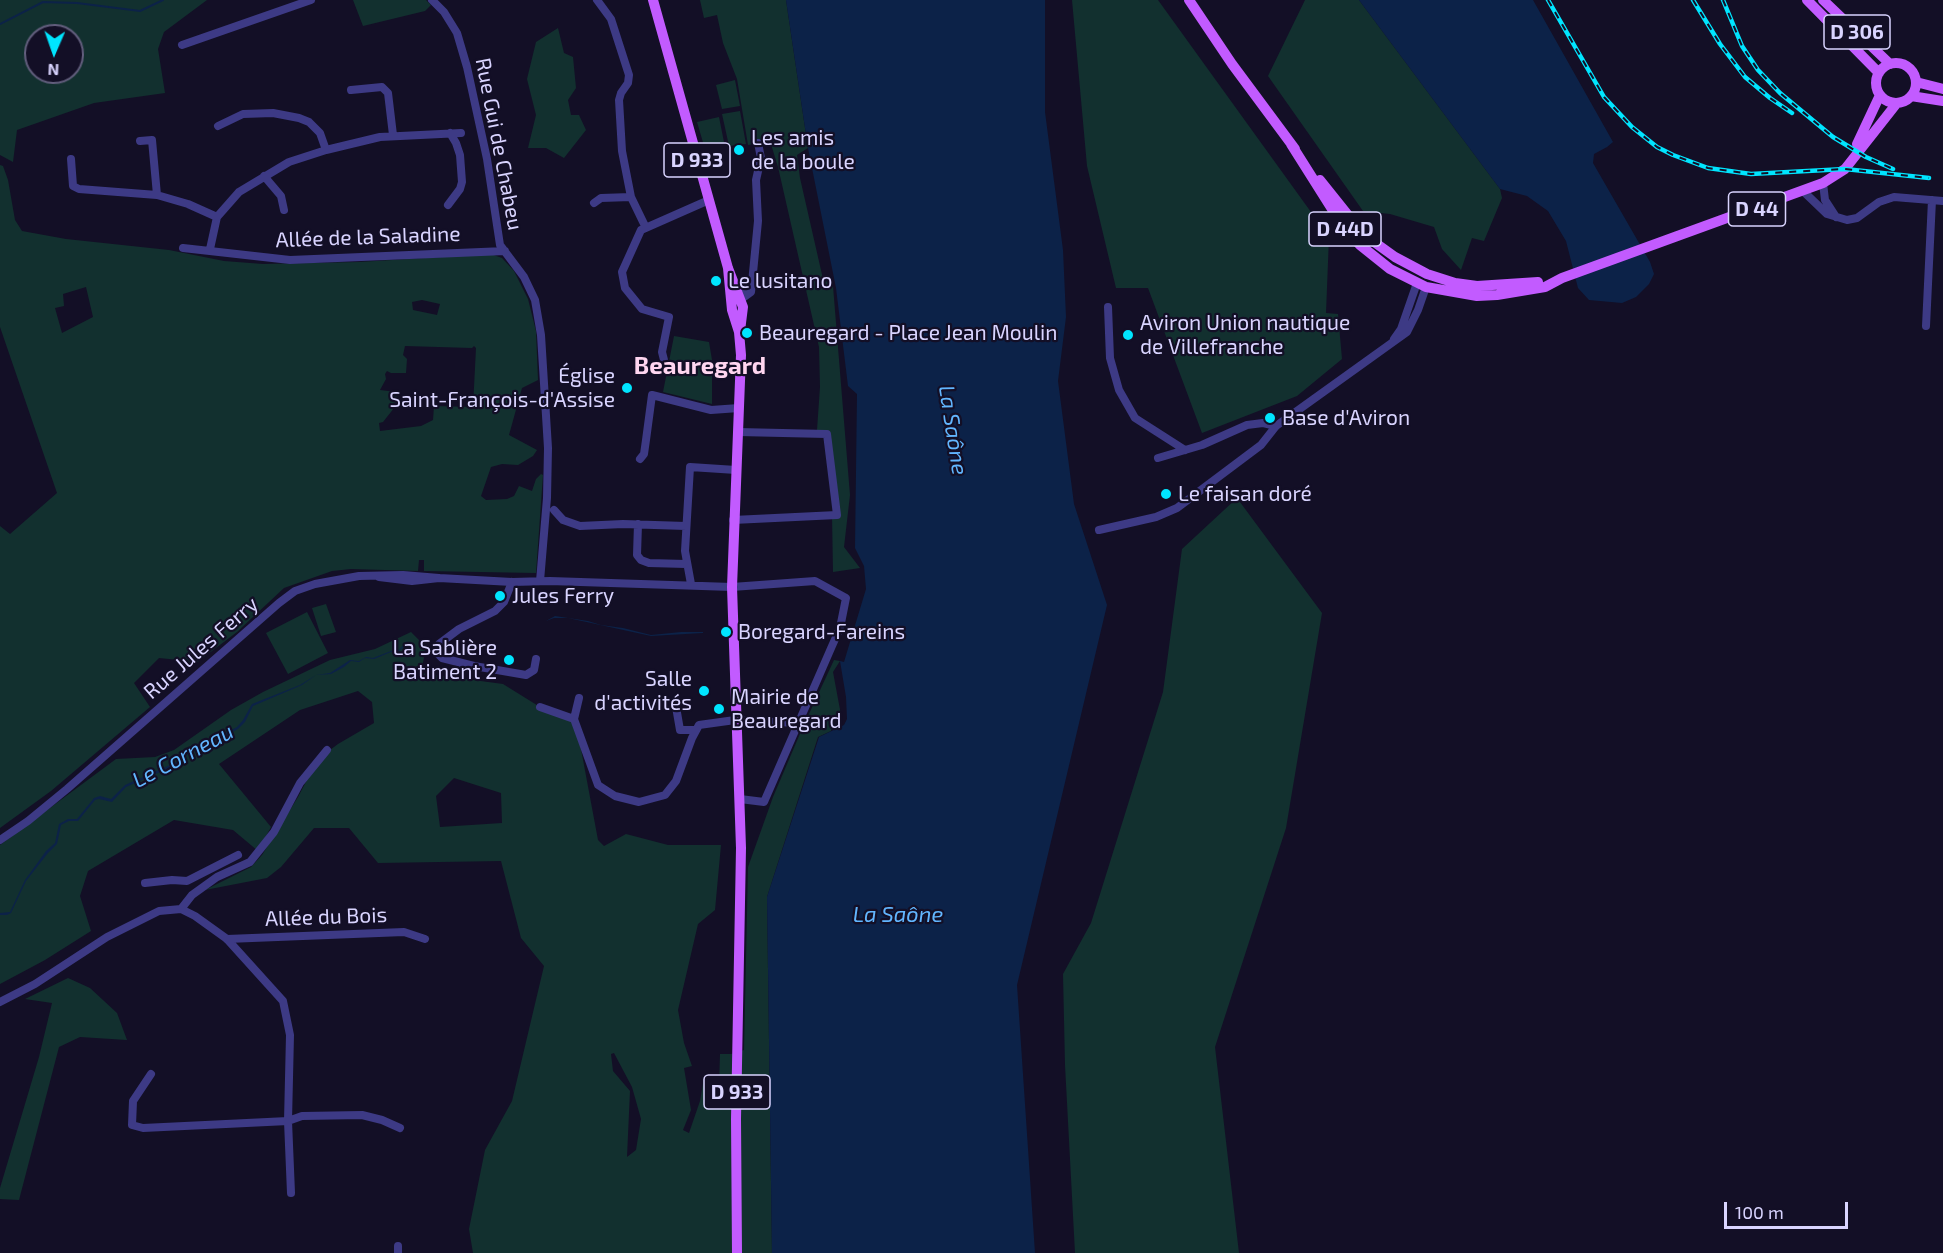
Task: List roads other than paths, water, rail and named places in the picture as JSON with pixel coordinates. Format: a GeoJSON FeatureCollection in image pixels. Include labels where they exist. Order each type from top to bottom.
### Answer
{"type":"FeatureCollection","features":[{"type":"Feature","properties":{"kind":"main road","name":"D 933"},"geometry":{"type":"LineString","coordinates":[[653,0],[736,297],[744,307],[739,332],[739,408],[732,587],[735,720],[740,799],[736,1119],[737,1253]]}},
{"type":"Feature","properties":{"kind":"main road","name":"D 44D"},"geometry":{"type":"LineString","coordinates":[[1189,0],[1232,64],[1291,144],[1362,231],[1395,257],[1427,274]]}},
{"type":"Feature","properties":{"kind":"main road","name":"D 306"},"geometry":{"type":"LineString","coordinates":[[1807,0],[1879,73]]}},
{"type":"Feature","properties":{"kind":"main road","name":"D 306"},"geometry":{"type":"LineString","coordinates":[[1823,0],[1890,64]]}},
{"type":"Feature","properties":{"kind":"main road"},"geometry":{"type":"LineString","coordinates":[[1911,96],[1916,82],[1912,71],[1907,67],[1902,64],[1890,64],[1879,73],[1876,84],[1880,95],[1887,101],[1897,103],[1911,96],[1943,101]]}},
{"type":"Feature","properties":{"kind":"main road"},"geometry":{"type":"LineString","coordinates":[[1916,82],[1943,89]]}},
{"type":"Feature","properties":{"kind":"main road","name":"D 44"},"geometry":{"type":"LineString","coordinates":[[1850,162],[1880,95]]}},
{"type":"Feature","properties":{"kind":"main road","name":"D 44"},"geometry":{"type":"LineString","coordinates":[[1421,285],[1468,295],[1497,295],[1545,287],[1562,278],[1804,192],[1835,177],[1850,162],[1897,103]]}},
{"type":"Feature","properties":{"kind":"main road","name":"D 44D"},"geometry":{"type":"LineString","coordinates":[[1291,144],[1344,228],[1360,245],[1390,269],[1421,285]]}},
{"type":"Feature","properties":{"kind":"main road"},"geometry":{"type":"LineString","coordinates":[[1421,285],[1427,274]]}},
{"type":"Feature","properties":{"kind":"main road","name":"D 44"},"geometry":{"type":"LineString","coordinates":[[1427,274],[1455,283],[1478,286],[1530,284],[1562,278]]}},
{"type":"Feature","properties":{"kind":"street"},"geometry":{"type":"LineString","coordinates":[[182,45],[311,0]]}},
{"type":"Feature","properties":{"kind":"street","name":"Rue Gui de Chabeu"},"geometry":{"type":"LineString","coordinates":[[432,0],[444,12],[457,33],[467,67],[487,159],[503,248],[524,277],[535,300],[542,335],[548,480],[540,581]]}},
{"type":"Feature","properties":{"kind":"street"},"geometry":{"type":"LineString","coordinates":[[597,0],[611,19],[629,75],[628,83],[619,100],[619,124],[632,197],[646,228]]}},
{"type":"Feature","properties":{"kind":"street"},"geometry":{"type":"LineString","coordinates":[[351,90],[382,87],[388,93],[393,135]]}},
{"type":"Feature","properties":{"kind":"street"},"geometry":{"type":"LineString","coordinates":[[218,126],[243,114],[273,113],[299,118],[309,122],[320,133],[326,150]]}},
{"type":"Feature","properties":{"kind":"street"},"geometry":{"type":"LineString","coordinates":[[448,205],[460,189],[462,182],[460,155],[450,133]]}},
{"type":"Feature","properties":{"kind":"street"},"geometry":{"type":"LineString","coordinates":[[210,249],[217,217],[239,192],[289,162],[326,150],[393,135],[461,133]]}},
{"type":"Feature","properties":{"kind":"street"},"geometry":{"type":"LineString","coordinates":[[140,141],[152,140],[157,195]]}},
{"type":"Feature","properties":{"kind":"street"},"geometry":{"type":"LineString","coordinates":[[736,297],[751,292],[758,221],[756,180],[761,158],[758,143]]}},
{"type":"Feature","properties":{"kind":"street"},"geometry":{"type":"LineString","coordinates":[[72,159],[74,186],[79,189],[157,195],[188,204],[217,217]]}},
{"type":"Feature","properties":{"kind":"street"},"geometry":{"type":"LineString","coordinates":[[264,176],[280,196],[284,210]]}},
{"type":"Feature","properties":{"kind":"street"},"geometry":{"type":"LineString","coordinates":[[1823,183],[1825,200],[1836,217]]}},
{"type":"Feature","properties":{"kind":"street"},"geometry":{"type":"LineString","coordinates":[[1804,192],[1827,214],[1846,220],[1857,218],[1879,202],[1894,197],[1943,201]]}},
{"type":"Feature","properties":{"kind":"street"},"geometry":{"type":"LineString","coordinates":[[594,203],[601,198],[632,197]]}},
{"type":"Feature","properties":{"kind":"street"},"geometry":{"type":"LineString","coordinates":[[664,360],[662,352],[669,317],[642,309],[625,288],[622,272],[641,230],[709,200]]}},
{"type":"Feature","properties":{"kind":"street"},"geometry":{"type":"LineString","coordinates":[[1926,326],[1932,200]]}},
{"type":"Feature","properties":{"kind":"street","name":"Allée de la Saladine"},"geometry":{"type":"LineString","coordinates":[[183,248],[210,249],[290,260],[493,252],[503,248]]}},
{"type":"Feature","properties":{"kind":"street"},"geometry":{"type":"LineString","coordinates":[[1099,530],[1156,518],[1177,508],[1261,445],[1276,426],[1391,344],[1401,329],[1421,285]]}},
{"type":"Feature","properties":{"kind":"street"},"geometry":{"type":"LineString","coordinates":[[1108,307],[1110,358],[1119,390],[1135,418],[1185,450]]}},
{"type":"Feature","properties":{"kind":"street"},"geometry":{"type":"LineString","coordinates":[[640,459],[644,454],[652,395],[711,410],[739,408]]}},
{"type":"Feature","properties":{"kind":"street"},"geometry":{"type":"LineString","coordinates":[[1158,458],[1202,445],[1247,425],[1263,423],[1276,426]]}},
{"type":"Feature","properties":{"kind":"street"},"geometry":{"type":"LineString","coordinates":[[733,520],[837,515],[826,434],[738,432]]}},
{"type":"Feature","properties":{"kind":"street"},"geometry":{"type":"LineString","coordinates":[[691,584],[686,564],[690,467],[736,470]]}},
{"type":"Feature","properties":{"kind":"street"},"geometry":{"type":"LineString","coordinates":[[554,510],[563,520],[580,526],[638,524],[686,526]]}},
{"type":"Feature","properties":{"kind":"street"},"geometry":{"type":"LineString","coordinates":[[638,524],[638,555],[641,560],[649,563],[686,564]]}},
{"type":"Feature","properties":{"kind":"street","name":"Rue Jules Ferry"},"geometry":{"type":"LineString","coordinates":[[0,840],[28,821],[67,789],[279,603],[295,591],[336,579],[379,577],[412,581],[439,578],[732,587],[815,581],[846,598],[840,628],[798,723]]}},
{"type":"Feature","properties":{"kind":"street"},"geometry":{"type":"LineString","coordinates":[[512,582],[504,602],[495,611],[459,629],[439,644],[438,654],[442,658],[474,666],[526,675],[534,670],[536,659]]}},
{"type":"Feature","properties":{"kind":"street"},"geometry":{"type":"LineString","coordinates":[[579,698],[574,719],[598,785],[615,796],[639,802],[665,795],[676,781],[699,725],[735,720],[798,723],[764,802],[740,799]]}},
{"type":"Feature","properties":{"kind":"street"},"geometry":{"type":"LineString","coordinates":[[675,701],[680,730],[696,730]]}},
{"type":"Feature","properties":{"kind":"street"},"geometry":{"type":"LineString","coordinates":[[540,707],[574,719]]}},
{"type":"Feature","properties":{"kind":"street"},"geometry":{"type":"LineString","coordinates":[[181,909],[192,895],[217,877],[250,862],[274,832],[300,783],[327,750]]}},
{"type":"Feature","properties":{"kind":"street"},"geometry":{"type":"LineString","coordinates":[[145,883],[187,881],[238,855]]}},
{"type":"Feature","properties":{"kind":"street"},"geometry":{"type":"LineString","coordinates":[[187,881],[192,895]]}},
{"type":"Feature","properties":{"kind":"street"},"geometry":{"type":"LineString","coordinates":[[0,1002],[35,984],[107,937],[159,911],[181,909],[195,916],[227,939],[283,1001],[290,1035],[288,1121],[291,1193]]}},
{"type":"Feature","properties":{"kind":"street","name":"Allée du Bois"},"geometry":{"type":"LineString","coordinates":[[227,939],[404,932],[425,939]]}},
{"type":"Feature","properties":{"kind":"street"},"geometry":{"type":"LineString","coordinates":[[151,1074],[133,1101],[132,1125],[143,1128],[288,1121],[302,1116],[362,1115],[400,1128]]}},
{"type":"Feature","properties":{"kind":"water","name":"La Saône"},"geometry":{"type":"Polygon","coordinates":[[[786,0],[1045,0],[1045,112],[1063,250],[1066,317],[1058,381],[1074,504],[1107,605],[1017,985],[1035,1253],[772,1253],[767,897],[819,737],[844,725],[847,719],[840,661],[844,662],[866,589],[864,566],[855,548],[857,394],[848,386],[836,288],[808,148],[786,0]]]}},
{"type":"Feature","properties":{"kind":"water"},"geometry":{"type":"Polygon","coordinates":[[[1359,0],[1533,0],[1613,142],[1594,154],[1593,163],[1650,262],[1654,274],[1649,284],[1636,297],[1622,303],[1589,300],[1578,288],[1566,241],[1548,211],[1527,196],[1500,189],[1359,0]]]}},
{"type":"Feature","properties":{"kind":"water"},"geometry":{"type":"Polygon","coordinates":[[[555,616],[588,621],[651,635],[681,632],[703,633],[651,636],[568,618],[554,618],[546,621],[555,616]]]}},
{"type":"Feature","properties":{"kind":"water"},"geometry":{"type":"Polygon","coordinates":[[[407,641],[407,644],[399,651],[374,659],[365,658],[359,662],[351,661],[331,674],[316,675],[330,673],[350,660],[359,661],[366,657],[373,658],[399,650],[407,641]]]}},
{"type":"Feature","properties":{"kind":"water","name":"Le Corneau"},"geometry":{"type":"Polygon","coordinates":[[[316,675],[302,685],[253,706],[245,722],[238,729],[206,746],[190,751],[181,763],[126,787],[112,802],[95,800],[78,821],[69,821],[61,825],[57,844],[26,881],[11,913],[0,915],[0,913],[10,912],[25,880],[46,851],[55,843],[59,824],[68,819],[77,819],[94,798],[100,796],[111,799],[125,785],[179,761],[189,748],[205,744],[237,727],[252,704],[300,685],[316,675]]]}},
{"type":"Feature","properties":{"kind":"waterway"},"geometry":{"type":"LineString","coordinates":[[0,24],[43,2],[77,3],[140,11],[163,0]]}},
{"type":"Feature","properties":{"kind":"railway"},"geometry":{"type":"LineString","coordinates":[[1548,0],[1604,97],[1632,127],[1657,147],[1673,155],[1708,168],[1751,174],[1845,169],[1929,178]]}},
{"type":"Feature","properties":{"kind":"railway"},"geometry":{"type":"LineString","coordinates":[[1693,0],[1720,44],[1745,77],[1792,113]]}},
{"type":"Feature","properties":{"kind":"railway"},"geometry":{"type":"LineString","coordinates":[[1723,0],[1742,46],[1758,70],[1780,93],[1833,137],[1866,157],[1893,169]]}},
{"type":"Feature","properties":{"kind":"place","name":"Les amis de la boule"},"geometry":{"type":"Point","coordinates":[739,150]}},
{"type":"Feature","properties":{"kind":"place","name":"Le lusitano"},"geometry":{"type":"Point","coordinates":[716,281]}},
{"type":"Feature","properties":{"kind":"place","name":"Beauregard - Place Jean Moulin"},"geometry":{"type":"Point","coordinates":[747,333]}},
{"type":"Feature","properties":{"kind":"place","name":"Aviron Union nautique de Villefranche"},"geometry":{"type":"Point","coordinates":[1128,335]}},
{"type":"Feature","properties":{"kind":"place","name":"Église Saint-François-d'Assise"},"geometry":{"type":"Point","coordinates":[627,388]}},
{"type":"Feature","properties":{"kind":"place","name":"Base d'Aviron"},"geometry":{"type":"Point","coordinates":[1270,418]}},
{"type":"Feature","properties":{"kind":"place","name":"Le faisan doré"},"geometry":{"type":"Point","coordinates":[1166,494]}},
{"type":"Feature","properties":{"kind":"place","name":"Jules Ferry"},"geometry":{"type":"Point","coordinates":[500,596]}},
{"type":"Feature","properties":{"kind":"place","name":"Boregard-Fareins"},"geometry":{"type":"Point","coordinates":[726,632]}},
{"type":"Feature","properties":{"kind":"place","name":"La Sablière Batiment 2"},"geometry":{"type":"Point","coordinates":[509,660]}},
{"type":"Feature","properties":{"kind":"place","name":"Salle d'activités"},"geometry":{"type":"Point","coordinates":[704,691]}},
{"type":"Feature","properties":{"kind":"place","name":"Mairie de Beauregard"},"geometry":{"type":"Point","coordinates":[719,709]}},
{"type":"Feature","properties":{"kind":"district","name":"Beauregard"},"geometry":{"type":"Point","coordinates":[700,366]}}]}
